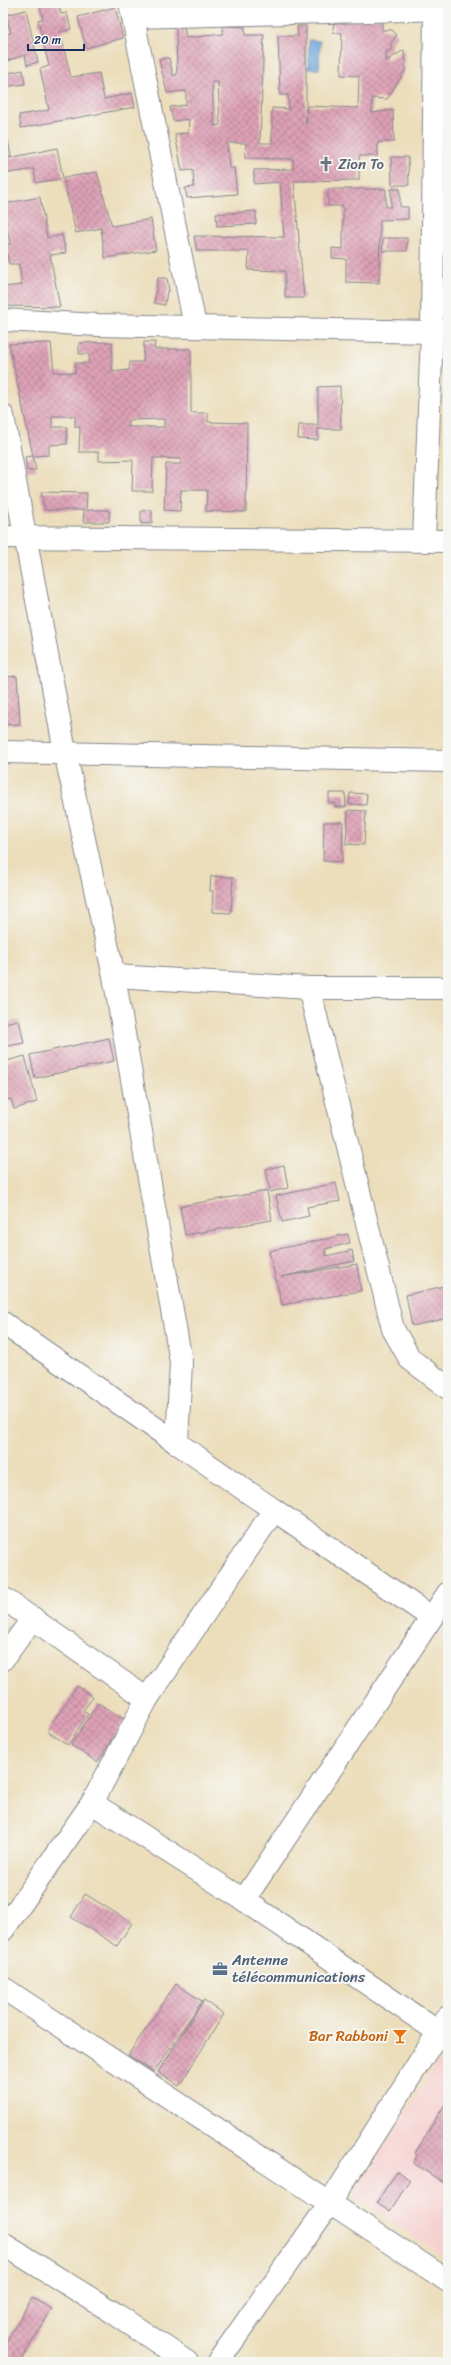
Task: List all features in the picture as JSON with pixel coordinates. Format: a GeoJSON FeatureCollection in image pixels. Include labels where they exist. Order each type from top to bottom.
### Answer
{"type":"FeatureCollection","features":[{"type":"Feature","properties":{"kind":"street"},"geometry":{"type":"LineString","coordinates":[[195,326],[131,10],[439,7],[432,332],[424,541]]}},
{"type":"Feature","properties":{"kind":"street"},"geometry":{"type":"LineString","coordinates":[[3,320],[99,325],[432,332]]}},
{"type":"Feature","properties":{"kind":"street"},"geometry":{"type":"LineString","coordinates":[[3,416],[27,538],[65,752],[114,976],[181,1362],[177,1443]]}},
{"type":"Feature","properties":{"kind":"street"},"geometry":{"type":"LineString","coordinates":[[3,537],[448,541]]}},
{"type":"Feature","properties":{"kind":"street"},"geometry":{"type":"LineString","coordinates":[[3,752],[65,752],[448,761]]}},
{"type":"Feature","properties":{"kind":"street"},"geometry":{"type":"LineString","coordinates":[[114,976],[309,988],[448,988]]}},
{"type":"Feature","properties":{"kind":"street"},"geometry":{"type":"LineString","coordinates":[[309,988],[393,1329],[410,1359],[448,1388]]}},
{"type":"Feature","properties":{"kind":"street"},"geometry":{"type":"LineString","coordinates":[[3,1323],[431,1617]]}},
{"type":"Feature","properties":{"kind":"street"},"geometry":{"type":"LineString","coordinates":[[3,1930],[92,1803],[147,1700],[274,1510]]}},
{"type":"Feature","properties":{"kind":"street"},"geometry":{"type":"LineString","coordinates":[[244,1900],[448,1593]]}},
{"type":"Feature","properties":{"kind":"street"},"geometry":{"type":"LineString","coordinates":[[3,1598],[147,1700]]}},
{"type":"Feature","properties":{"kind":"street"},"geometry":{"type":"LineString","coordinates":[[3,1659],[33,1618]]}},
{"type":"Feature","properties":{"kind":"street"},"geometry":{"type":"LineString","coordinates":[[92,1803],[443,2024],[330,2203],[218,2362]]}},
{"type":"Feature","properties":{"kind":"street"},"geometry":{"type":"LineString","coordinates":[[3,1988],[448,2281]]}},
{"type":"Feature","properties":{"kind":"street"},"geometry":{"type":"LineString","coordinates":[[3,2244],[114,2313],[187,2362]]}},
{"type":"Feature","properties":{"kind":"shaded area"},"geometry":{"type":"Polygon","coordinates":[[[448,2045],[448,2259],[356,2198],[354,2194],[448,2045]]]}},
{"type":"Feature","properties":{"kind":"water"},"geometry":{"type":"Polygon","coordinates":[[[309,40],[320,41],[319,69],[308,69],[309,40]]]}},
{"type":"Feature","properties":{"kind":"building"},"geometry":{"type":"Polygon","coordinates":[[[39,3],[58,3],[61,14],[67,13],[71,29],[60,32],[71,77],[99,73],[104,99],[132,93],[135,107],[21,128],[19,115],[49,110],[40,69],[49,66],[38,20],[43,19],[39,3]]]}},
{"type":"Feature","properties":{"kind":"building"},"geometry":{"type":"Polygon","coordinates":[[[115,7],[123,38],[86,48],[78,17],[115,7]]]}},
{"type":"Feature","properties":{"kind":"building"},"geometry":{"type":"Polygon","coordinates":[[[26,10],[38,62],[27,65],[25,55],[3,62],[3,35],[11,33],[6,15],[26,10]]]}},
{"type":"Feature","properties":{"kind":"building"},"geometry":{"type":"Polygon","coordinates":[[[334,18],[382,18],[382,30],[392,30],[397,35],[391,43],[391,50],[386,51],[386,61],[404,50],[405,71],[387,99],[372,98],[372,113],[393,110],[394,142],[378,142],[378,156],[359,156],[359,180],[294,181],[304,298],[285,298],[285,271],[248,270],[249,251],[197,251],[194,236],[284,237],[280,182],[254,184],[254,170],[293,169],[293,159],[245,158],[246,143],[227,143],[229,168],[234,168],[237,194],[187,198],[185,188],[194,187],[193,170],[182,171],[175,134],[188,133],[189,119],[173,121],[170,107],[186,105],[186,91],[167,93],[159,59],[169,58],[173,75],[177,75],[176,27],[184,27],[186,38],[223,34],[223,26],[245,27],[245,35],[264,35],[260,143],[272,143],[272,108],[289,109],[288,95],[280,95],[278,36],[298,36],[297,26],[306,26],[306,125],[307,106],[358,108],[359,76],[341,75],[342,33],[333,33],[334,18]],[[212,82],[214,126],[220,125],[218,82],[212,82]]]}},
{"type":"Feature","properties":{"kind":"building"},"geometry":{"type":"Polygon","coordinates":[[[23,70],[25,84],[3,87],[3,74],[23,70]]]}},
{"type":"Feature","properties":{"kind":"building"},"geometry":{"type":"Polygon","coordinates":[[[6,130],[11,156],[9,158],[57,148],[63,178],[36,183],[34,169],[3,174],[3,131],[6,130]]]}},
{"type":"Feature","properties":{"kind":"building"},"geometry":{"type":"Polygon","coordinates":[[[391,157],[408,157],[409,185],[392,185],[391,157]]]}},
{"type":"Feature","properties":{"kind":"building"},"geometry":{"type":"Polygon","coordinates":[[[97,172],[112,226],[151,219],[156,250],[105,258],[101,228],[76,233],[63,178],[97,172]]]}},
{"type":"Feature","properties":{"kind":"building"},"geometry":{"type":"Polygon","coordinates":[[[328,189],[386,189],[386,207],[391,207],[391,189],[400,189],[400,207],[408,207],[408,219],[380,220],[379,283],[346,282],[346,259],[332,258],[332,248],[343,249],[343,206],[328,206],[328,189]]]}},
{"type":"Feature","properties":{"kind":"building"},"geometry":{"type":"Polygon","coordinates":[[[40,197],[47,238],[62,235],[66,253],[50,255],[60,307],[6,306],[3,287],[22,285],[19,264],[9,264],[5,245],[10,244],[3,204],[40,197]]]}},
{"type":"Feature","properties":{"kind":"building"},"geometry":{"type":"Polygon","coordinates":[[[256,211],[256,224],[217,226],[216,214],[256,211]]]}},
{"type":"Feature","properties":{"kind":"building"},"geometry":{"type":"Polygon","coordinates":[[[383,238],[407,238],[407,251],[382,251],[383,238]]]}},
{"type":"Feature","properties":{"kind":"building"},"geometry":{"type":"Polygon","coordinates":[[[158,278],[167,278],[169,291],[167,291],[165,305],[154,303],[158,278]]]}},
{"type":"Feature","properties":{"kind":"building"},"geometry":{"type":"Polygon","coordinates":[[[112,342],[112,372],[129,370],[130,362],[143,362],[144,342],[155,342],[154,349],[191,349],[191,413],[208,413],[208,422],[247,423],[246,512],[206,511],[207,490],[181,490],[180,511],[164,510],[166,464],[181,464],[181,459],[153,458],[152,491],[132,491],[133,460],[99,461],[99,452],[79,452],[80,427],[75,427],[75,416],[52,416],[52,427],[67,427],[67,444],[49,445],[49,455],[33,456],[9,344],[51,343],[54,372],[75,373],[75,363],[89,363],[89,354],[79,354],[79,343],[112,342]],[[164,419],[128,420],[128,427],[164,427],[164,419]]]}},
{"type":"Feature","properties":{"kind":"building"},"geometry":{"type":"Polygon","coordinates":[[[340,386],[341,429],[318,429],[318,440],[298,439],[299,425],[318,425],[318,387],[340,386]]]}},
{"type":"Feature","properties":{"kind":"building"},"geometry":{"type":"Polygon","coordinates":[[[33,456],[36,470],[27,471],[25,457],[33,456]]]}},
{"type":"Feature","properties":{"kind":"building"},"geometry":{"type":"Polygon","coordinates":[[[41,492],[87,493],[86,510],[109,510],[109,522],[83,522],[84,510],[45,510],[41,492]]]}},
{"type":"Feature","properties":{"kind":"building"},"geometry":{"type":"Polygon","coordinates":[[[152,510],[152,523],[141,524],[141,511],[152,510]]]}},
{"type":"Feature","properties":{"kind":"building"},"geometry":{"type":"Polygon","coordinates":[[[17,676],[20,724],[3,725],[3,677],[17,676]]]}},
{"type":"Feature","properties":{"kind":"building"},"geometry":{"type":"Polygon","coordinates":[[[329,793],[345,793],[346,807],[335,807],[335,803],[329,803],[329,793]]]}},
{"type":"Feature","properties":{"kind":"building"},"geometry":{"type":"Polygon","coordinates":[[[350,793],[367,794],[366,805],[349,804],[350,793]]]}},
{"type":"Feature","properties":{"kind":"building"},"geometry":{"type":"Polygon","coordinates":[[[348,810],[366,811],[364,845],[346,844],[348,810]]]}},
{"type":"Feature","properties":{"kind":"building"},"geometry":{"type":"Polygon","coordinates":[[[324,822],[343,822],[342,862],[323,861],[324,822]]]}},
{"type":"Feature","properties":{"kind":"building"},"geometry":{"type":"Polygon","coordinates":[[[211,876],[233,877],[231,913],[212,912],[213,891],[210,891],[211,876]]]}},
{"type":"Feature","properties":{"kind":"building"},"geometry":{"type":"Polygon","coordinates":[[[19,1020],[24,1043],[3,1047],[3,1023],[19,1020]]]}},
{"type":"Feature","properties":{"kind":"building"},"geometry":{"type":"Polygon","coordinates":[[[109,1038],[114,1061],[35,1078],[30,1055],[109,1038]]]}},
{"type":"Feature","properties":{"kind":"building"},"geometry":{"type":"Polygon","coordinates":[[[25,1056],[37,1102],[14,1109],[11,1099],[5,1101],[3,1095],[3,1062],[25,1056]]]}},
{"type":"Feature","properties":{"kind":"building"},"geometry":{"type":"Polygon","coordinates":[[[284,1165],[288,1188],[270,1192],[266,1169],[284,1165]]]}},
{"type":"Feature","properties":{"kind":"building"},"geometry":{"type":"Polygon","coordinates":[[[336,1183],[340,1201],[307,1207],[309,1216],[282,1222],[276,1196],[336,1183]]]}},
{"type":"Feature","properties":{"kind":"building"},"geometry":{"type":"Polygon","coordinates":[[[267,1191],[272,1220],[185,1235],[180,1206],[267,1191]]]}},
{"type":"Feature","properties":{"kind":"building"},"geometry":{"type":"Polygon","coordinates":[[[348,1234],[350,1243],[325,1249],[326,1256],[352,1250],[354,1261],[281,1277],[357,1264],[361,1291],[282,1305],[269,1251],[348,1234]]]}},
{"type":"Feature","properties":{"kind":"building"},"geometry":{"type":"Polygon","coordinates":[[[448,1285],[448,1318],[412,1326],[406,1295],[448,1285]]]}},
{"type":"Feature","properties":{"kind":"building"},"geometry":{"type":"Polygon","coordinates":[[[77,1686],[93,1697],[83,1711],[88,1714],[68,1745],[47,1731],[77,1686]]]}},
{"type":"Feature","properties":{"kind":"building"},"geometry":{"type":"Polygon","coordinates":[[[98,1703],[125,1720],[97,1762],[71,1745],[98,1703]]]}},
{"type":"Feature","properties":{"kind":"building"},"geometry":{"type":"Polygon","coordinates":[[[85,1894],[132,1923],[117,1946],[71,1917],[85,1894]]]}},
{"type":"Feature","properties":{"kind":"building"},"geometry":{"type":"Polygon","coordinates":[[[176,1984],[202,2001],[154,2072],[128,2055],[176,1984]]]}},
{"type":"Feature","properties":{"kind":"building"},"geometry":{"type":"Polygon","coordinates":[[[204,2000],[224,2014],[179,2086],[158,2072],[204,2000]]]}},
{"type":"Feature","properties":{"kind":"building"},"geometry":{"type":"Polygon","coordinates":[[[448,2099],[448,2181],[446,2184],[413,2163],[417,2155],[415,2153],[448,2099]]]}},
{"type":"Feature","properties":{"kind":"building"},"geometry":{"type":"Polygon","coordinates":[[[397,2171],[410,2180],[390,2211],[377,2202],[397,2171]]]}},
{"type":"Feature","properties":{"kind":"building"},"geometry":{"type":"Polygon","coordinates":[[[32,2298],[52,2309],[20,2362],[3,2362],[3,2347],[32,2298]]]}},
{"type":"Feature","properties":{"kind":"place","name":"Zion To"},"geometry":{"type":"Point","coordinates":[326,164]}},
{"type":"Feature","properties":{"kind":"place","name":"Antenne télécommunications"},"geometry":{"type":"Point","coordinates":[220,1969]}},
{"type":"Feature","properties":{"kind":"place","name":"Bar Rabboni"},"geometry":{"type":"Point","coordinates":[400,2036]}}]}
